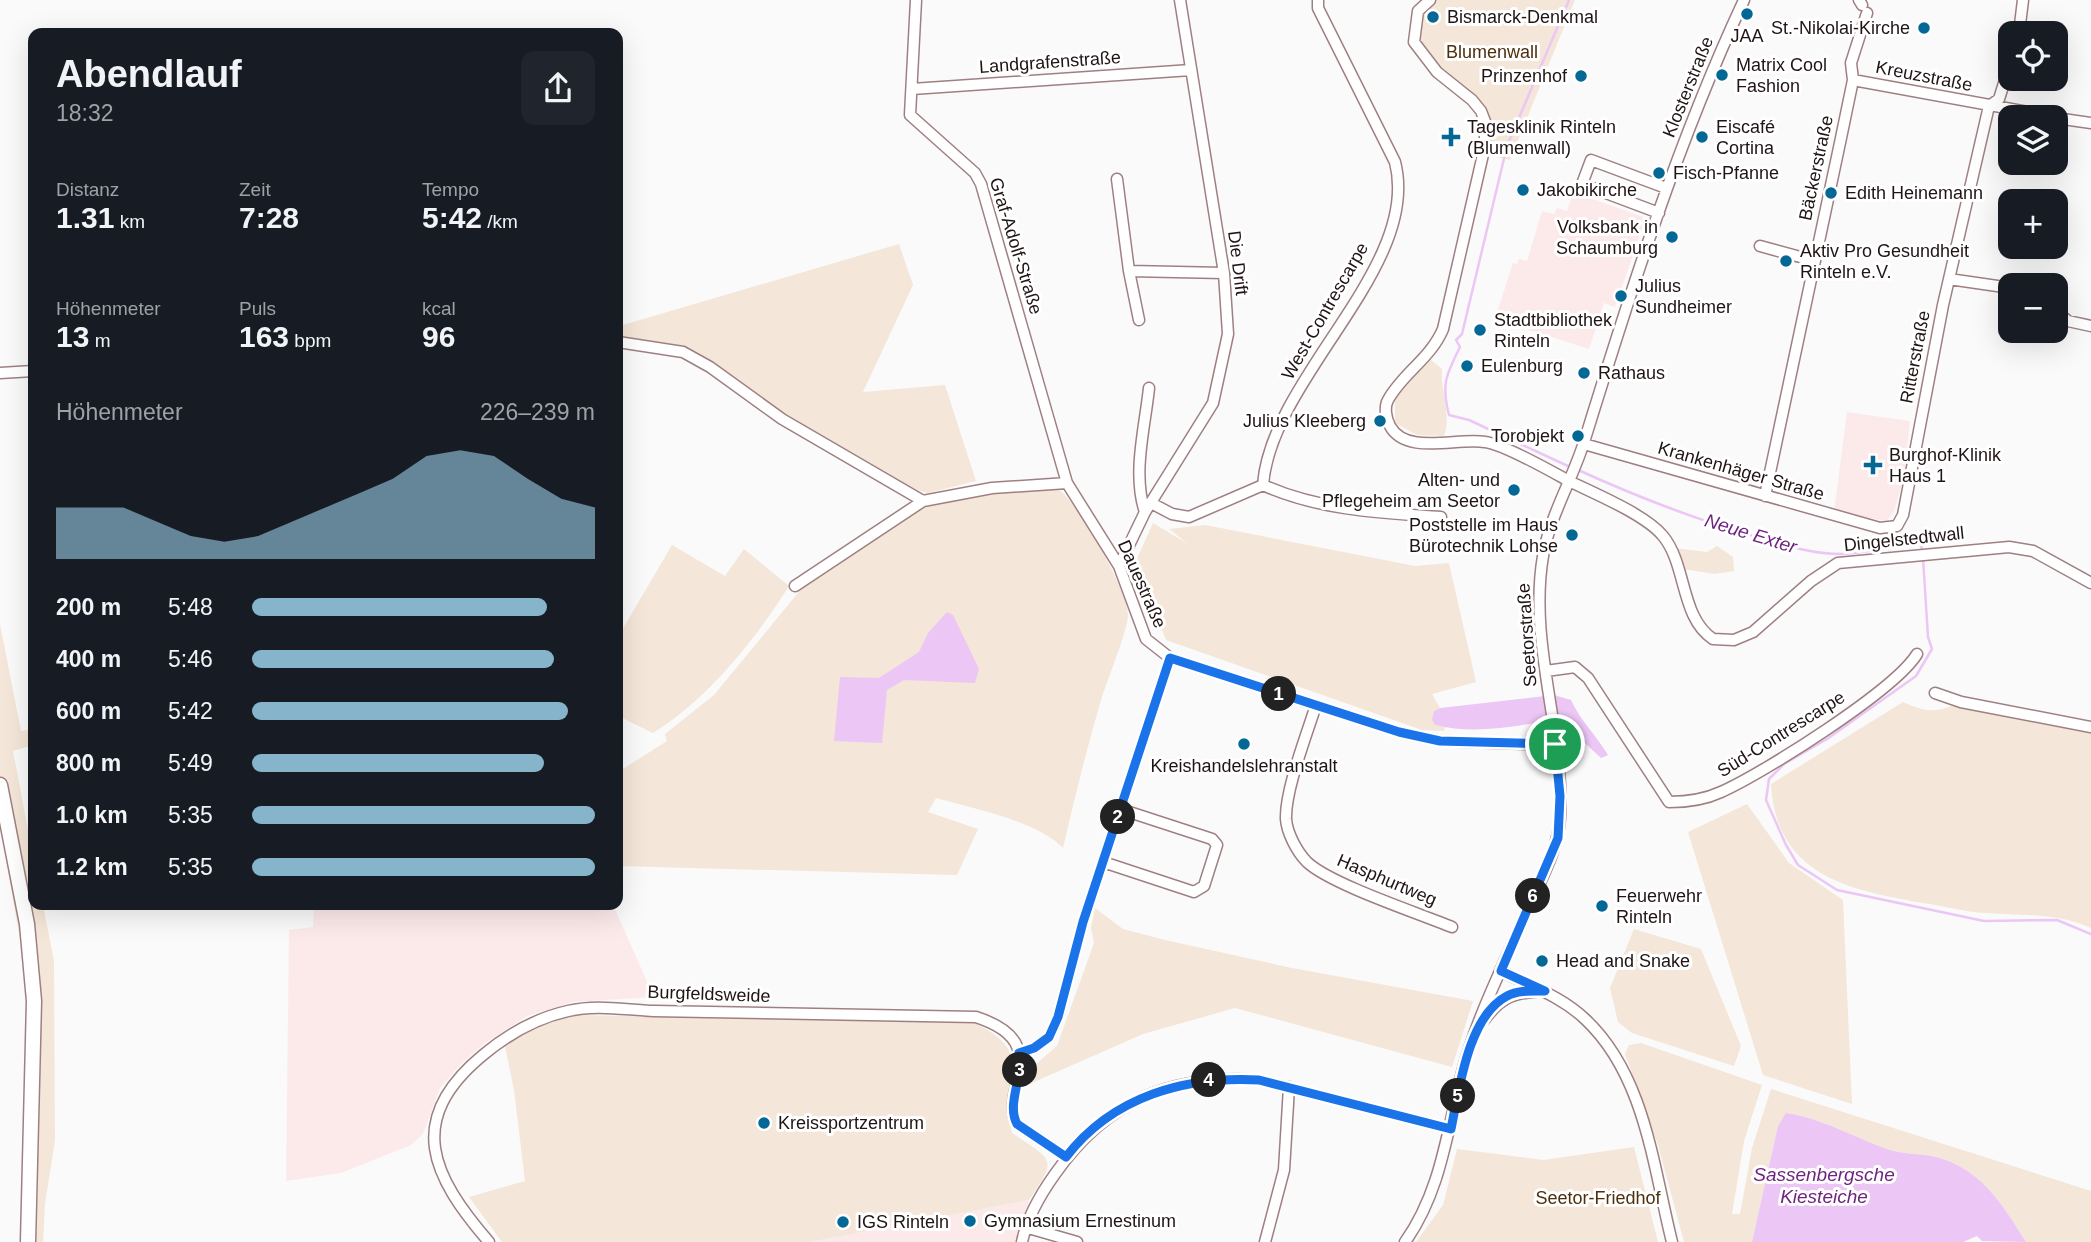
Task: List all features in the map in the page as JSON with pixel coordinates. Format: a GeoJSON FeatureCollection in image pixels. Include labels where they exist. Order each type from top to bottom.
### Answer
{"type":"FeatureCollection","features":[{"type":"Feature","properties":{"kind":"main road"},"geometry":{"type":"LineString","coordinates":[[0,785],[32,964],[34,1070],[27,1242]]}},
{"type":"Feature","properties":{"kind":"street","name":"Die Drift"},"geometry":{"type":"LineString","coordinates":[[1119,566],[1148,508],[1213,403],[1228,334],[1224,273],[1180,0]]}},
{"type":"Feature","properties":{"kind":"street","name":"West-Contrescarpe"},"geometry":{"type":"LineString","coordinates":[[1263,485],[1265,467],[1283,416],[1366,282],[1398,206],[1400,180],[1395,162],[1318,8],[1318,0]]}},
{"type":"Feature","properties":{"kind":"street"},"geometry":{"type":"LineString","coordinates":[[1430,0],[1418,11],[1414,42],[1437,72],[1472,100],[1481,111],[1486,124],[1483,150],[1443,329],[1432,349],[1387,401],[1386,413],[1395,433],[1407,440],[1426,443],[1486,442],[1572,472]]}},
{"type":"Feature","properties":{"kind":"street","name":"Klosterstraße"},"geometry":{"type":"LineString","coordinates":[[1572,472],[1584,444],[1666,188],[1744,0]]}},
{"type":"Feature","properties":{"kind":"street"},"geometry":{"type":"LineString","coordinates":[[2020,21],[2023,0]]}},
{"type":"Feature","properties":{"kind":"street","name":"Graf-Adolf-Straße"},"geometry":{"type":"LineString","coordinates":[[919,2],[910,115],[975,173],[981,184],[1067,483]]}},
{"type":"Feature","properties":{"kind":"street","name":"Bäckerstraße"},"geometry":{"type":"LineString","coordinates":[[1765,496],[1853,80],[1852,63],[1863,6]]}},
{"type":"Feature","properties":{"kind":"street","name":"Landgrafenstraße"},"geometry":{"type":"LineString","coordinates":[[912,89],[1191,70]]}},
{"type":"Feature","properties":{"kind":"street","name":"Kreuzstraße"},"geometry":{"type":"LineString","coordinates":[[1853,80],[1998,107]]}},
{"type":"Feature","properties":{"kind":"street","name":"Ritterstraße"},"geometry":{"type":"LineString","coordinates":[[1890,528],[1897,526],[1903,515],[1949,279],[1989,106],[1999,99],[2002,91]]}},
{"type":"Feature","properties":{"kind":"street","name":"Kreuzstraße"},"geometry":{"type":"LineString","coordinates":[[2068,119],[2091,123]]}},
{"type":"Feature","properties":{"kind":"street"},"geometry":{"type":"LineString","coordinates":[[1659,213],[1582,184],[1591,160],[1666,188]]}},
{"type":"Feature","properties":{"kind":"street"},"geometry":{"type":"LineString","coordinates":[[1117,179],[1129,271],[1139,320]]}},
{"type":"Feature","properties":{"kind":"street"},"geometry":{"type":"LineString","coordinates":[[1760,246],[1815,261]]}},
{"type":"Feature","properties":{"kind":"street"},"geometry":{"type":"LineString","coordinates":[[1129,271],[1224,273]]}},
{"type":"Feature","properties":{"kind":"street"},"geometry":{"type":"LineString","coordinates":[[1949,279],[1998,286]]}},
{"type":"Feature","properties":{"kind":"street"},"geometry":{"type":"LineString","coordinates":[[2068,321],[2091,326]]}},
{"type":"Feature","properties":{"kind":"street"},"geometry":{"type":"LineString","coordinates":[[623,343],[682,352],[710,367],[782,419],[923,501]]}},
{"type":"Feature","properties":{"kind":"street"},"geometry":{"type":"LineString","coordinates":[[0,373],[28,371]]}},
{"type":"Feature","properties":{"kind":"street"},"geometry":{"type":"LineString","coordinates":[[1149,388],[1140,464],[1140,495],[1148,508],[1189,517],[1263,485],[1287,496],[1330,505],[1374,512],[1440,517]]}},
{"type":"Feature","properties":{"kind":"street","name":"Krankenhäger Straße"},"geometry":{"type":"LineString","coordinates":[[1584,444],[1765,496],[1890,528]]}},
{"type":"Feature","properties":{"kind":"street","name":"Dingelstedtwall"},"geometry":{"type":"LineString","coordinates":[[1572,472],[1662,535],[1672,551],[1697,621],[1713,639],[1734,640],[1753,632],[1811,581],[1838,564],[2020,548],[2033,551],[2091,583]]}},
{"type":"Feature","properties":{"kind":"street","name":"Seetorstraße"},"geometry":{"type":"LineString","coordinates":[[1405,1242],[1430,1196],[1451,1129],[1464,1069],[1476,1032],[1558,838],[1560,796],[1540,612],[1541,575],[1547,537],[1572,472]]}},
{"type":"Feature","properties":{"kind":"street"},"geometry":{"type":"LineString","coordinates":[[795,586],[923,501],[992,488],[1067,483]]}},
{"type":"Feature","properties":{"kind":"street","name":"Dauestraße"},"geometry":{"type":"LineString","coordinates":[[1067,483],[1119,566],[1146,639],[1170,658],[1399,732],[1440,741],[1554,739]]}},
{"type":"Feature","properties":{"kind":"street","name":"Süd-Contrescarpe"},"geometry":{"type":"LineString","coordinates":[[1546,671],[1574,667],[1588,678],[1669,802],[1685,802],[1720,793],[1763,769],[1878,693],[1908,670],[1917,654]]}},
{"type":"Feature","properties":{"kind":"street"},"geometry":{"type":"LineString","coordinates":[[1066,1157],[1017,1124],[1012,1116],[1020,1076],[1019,1053],[1034,1048],[1049,1037],[1058,1017],[1103,862],[1170,658]]}},
{"type":"Feature","properties":{"kind":"street"},"geometry":{"type":"LineString","coordinates":[[1934,693],[1961,702],[2091,727]]}},
{"type":"Feature","properties":{"kind":"street","name":"Hasphurtweg"},"geometry":{"type":"LineString","coordinates":[[1316,705],[1286,818],[1298,850],[1307,863],[1337,880],[1452,928]]}},
{"type":"Feature","properties":{"kind":"street"},"geometry":{"type":"LineString","coordinates":[[1103,862],[1194,892],[1204,886],[1209,873],[1217,845],[1212,839],[1120,809]]}},
{"type":"Feature","properties":{"kind":"street"},"geometry":{"type":"LineString","coordinates":[[1501,971],[1545,991],[1584,1018],[1612,1049],[1628,1077],[1639,1107],[1672,1242]]}},
{"type":"Feature","properties":{"kind":"street"},"geometry":{"type":"LineString","coordinates":[[1476,1032],[1497,1002],[1508,995],[1545,991]]}},
{"type":"Feature","properties":{"kind":"street","name":"Burgfeldsweide"},"geometry":{"type":"LineString","coordinates":[[489,1242],[450,1194],[435,1150],[434,1129],[442,1100],[469,1066],[514,1033],[569,1010],[616,1007],[648,1011],[976,1017],[1000,1028],[1019,1053]]}},
{"type":"Feature","properties":{"kind":"street"},"geometry":{"type":"LineString","coordinates":[[1022,1242],[1025,1227],[1036,1204],[1077,1143],[1116,1111],[1168,1087],[1227,1078],[1259,1080],[1451,1129]]}},
{"type":"Feature","properties":{"kind":"street"},"geometry":{"type":"LineString","coordinates":[[1265,1242],[1284,1170],[1289,1087]]}},
{"type":"Feature","properties":{"kind":"street"},"geometry":{"type":"LineString","coordinates":[[1025,1227],[1077,1242]]}},
{"type":"Feature","properties":{"kind":"shaded area"},"geometry":{"type":"Polygon","coordinates":[[[1573,192],[1646,218],[1615,307],[1604,303],[1589,349],[1495,319],[1513,263],[1517,264],[1519,259],[1527,261],[1542,211],[1554,214],[1557,208],[1567,211],[1573,192]]]}},
{"type":"Feature","properties":{"kind":"shaded area","name":"Burghof-Klinik Haus 1"},"geometry":{"type":"Polygon","coordinates":[[[1847,412],[1910,421],[1904,477],[1894,512],[1886,521],[1834,512],[1847,412]]]}},
{"type":"Feature","properties":{"kind":"shaded area"},"geometry":{"type":"Polygon","coordinates":[[[314,910],[615,910],[654,997],[573,1002],[527,1016],[485,1043],[462,1063],[440,1088],[423,1134],[411,1145],[341,1173],[286,1181],[289,930],[313,927],[314,910]]]}},
{"type":"Feature","properties":{"kind":"shaded area","name":"Gymnasium Ernestinum"},"geometry":{"type":"Polygon","coordinates":[[[1029,1200],[1018,1242],[810,1242],[928,1219],[1029,1200]]]}},
{"type":"Feature","properties":{"kind":"green space","name":"Blumenwall"},"geometry":{"type":"Polygon","coordinates":[[[1434,0],[1575,0],[1510,160],[1482,154],[1481,112],[1441,74],[1419,43],[1416,27],[1420,13],[1434,0]]]}},
{"type":"Feature","properties":{"kind":"green space"},"geometry":{"type":"Polygon","coordinates":[[[899,244],[913,285],[863,392],[945,385],[976,481],[928,493],[917,490],[759,398],[715,363],[655,342],[623,340],[623,325],[899,244]]]}},
{"type":"Feature","properties":{"kind":"green space"},"geometry":{"type":"Polygon","coordinates":[[[1430,359],[1442,369],[1447,420],[1444,436],[1417,435],[1395,423],[1395,399],[1430,359]]]}},
{"type":"Feature","properties":{"kind":"green space"},"geometry":{"type":"Polygon","coordinates":[[[1055,487],[1064,494],[1099,545],[1119,586],[1128,615],[1091,735],[1063,848],[1037,830],[1021,823],[936,798],[928,812],[978,829],[957,875],[623,866],[623,769],[667,741],[665,734],[714,695],[802,588],[923,507],[1008,491],[1055,487]]]}},
{"type":"Feature","properties":{"kind":"green space"},"geometry":{"type":"Polygon","coordinates":[[[1153,523],[1188,544],[1169,529],[1205,525],[1415,566],[1449,563],[1476,682],[1432,694],[1440,708],[1434,711],[1435,725],[1445,727],[1444,731],[1422,730],[1166,640],[1135,563],[1153,523]]]}},
{"type":"Feature","properties":{"kind":"green space"},"geometry":{"type":"Polygon","coordinates":[[[672,545],[725,576],[744,549],[789,586],[729,667],[693,703],[653,733],[623,718],[623,628],[672,545]]]}},
{"type":"Feature","properties":{"kind":"green space"},"geometry":{"type":"Polygon","coordinates":[[[1717,546],[1733,557],[1734,571],[1715,574],[1683,569],[1674,548],[1707,552],[1717,546]]]}},
{"type":"Feature","properties":{"kind":"green space"},"geometry":{"type":"Polygon","coordinates":[[[0,624],[21,731],[28,730],[28,746],[13,751],[28,830],[28,910],[44,910],[54,961],[55,1140],[45,1204],[43,1242],[25,1242],[29,1199],[27,979],[0,825],[0,624]]]}},
{"type":"Feature","properties":{"kind":"green space"},"geometry":{"type":"Polygon","coordinates":[[[1903,702],[1927,710],[1951,706],[2091,731],[2091,928],[2065,919],[1970,911],[1869,892],[1821,873],[1802,859],[1786,840],[1776,815],[1771,784],[1903,702]]]}},
{"type":"Feature","properties":{"kind":"green space"},"geometry":{"type":"Polygon","coordinates":[[[1747,804],[1789,863],[1843,900],[1852,1104],[1763,1075],[1688,832],[1747,804]]]}},
{"type":"Feature","properties":{"kind":"green space"},"geometry":{"type":"Polygon","coordinates":[[[1095,908],[1123,929],[1165,940],[1292,968],[1473,1001],[1452,1067],[1235,1008],[1143,1034],[1025,1086],[1030,1069],[1057,1046],[1094,943],[1091,928],[1095,908]]]}},
{"type":"Feature","properties":{"kind":"green space"},"geometry":{"type":"Polygon","coordinates":[[[1634,929],[1701,949],[1741,1046],[1734,1066],[1632,1033],[1618,1022],[1610,988],[1634,929]]]}},
{"type":"Feature","properties":{"kind":"green space","name":"Kreissportzentrum"},"geometry":{"type":"Polygon","coordinates":[[[576,1015],[974,1023],[994,1034],[1006,1045],[1012,1069],[1009,1114],[1012,1133],[1047,1160],[1045,1175],[1029,1200],[810,1242],[502,1242],[469,1197],[525,1181],[514,1090],[505,1046],[535,1028],[576,1015]]]}},
{"type":"Feature","properties":{"kind":"green space"},"geometry":{"type":"Polygon","coordinates":[[[1641,1043],[1762,1085],[1744,1141],[1732,1214],[1740,1214],[1752,1148],[1771,1089],[2091,1191],[2091,1242],[2026,1242],[1991,1192],[1955,1164],[1934,1156],[1887,1149],[1825,1123],[1787,1113],[1778,1126],[1752,1242],[1684,1242],[1658,1145],[1625,1054],[1629,1045],[1641,1043]]]}},
{"type":"Feature","properties":{"kind":"green space","name":"Seetor-Friedhof"},"geometry":{"type":"Polygon","coordinates":[[[1634,1147],[1658,1242],[1416,1242],[1443,1205],[1457,1149],[1543,1160],[1634,1147]]]}},
{"type":"Feature","properties":{"kind":"water"},"geometry":{"type":"Polygon","coordinates":[[[947,612],[953,615],[979,669],[975,683],[904,680],[887,690],[882,743],[834,741],[840,677],[879,678],[919,652],[928,633],[947,612]]]}},
{"type":"Feature","properties":{"kind":"water"},"geometry":{"type":"Polygon","coordinates":[[[1554,695],[1571,700],[1608,755],[1601,758],[1574,733],[1565,719],[1484,729],[1451,728],[1435,725],[1432,720],[1434,711],[1440,708],[1554,695]]]}},
{"type":"Feature","properties":{"kind":"water","name":"Sassenbergsche Kiesteiche"},"geometry":{"type":"Polygon","coordinates":[[[1786,1113],[1825,1123],[1887,1149],[1934,1156],[1955,1164],[1991,1192],[2026,1242],[1982,1241],[1977,1236],[1963,1242],[1752,1242],[1778,1126],[1786,1113]]]}},
{"type":"Feature","properties":{"kind":"waterway","name":"Neue Exter"},"geometry":{"type":"LineString","coordinates":[[1569,0],[1507,146],[1462,334],[1456,340],[1460,347],[1448,373],[1445,395],[1449,415],[1469,420],[1570,467]]}},
{"type":"Feature","properties":{"kind":"waterway","name":"Neue Exter"},"geometry":{"type":"LineString","coordinates":[[1576,469],[1688,515],[1798,548],[1841,554],[1921,544],[1922,552]]}},
{"type":"Feature","properties":{"kind":"waterway","name":"Neue Exter"},"geometry":{"type":"LineString","coordinates":[[1923,558],[1928,637],[1932,649],[1916,676],[1827,739],[1784,764],[1769,779],[1766,800],[1786,845],[1798,865],[1837,890],[1984,921],[2057,920],[2091,934]]}},
{"type":"Feature","properties":{"kind":"place","name":"JAA"},"geometry":{"type":"Point","coordinates":[1747,14]}},
{"type":"Feature","properties":{"kind":"place","name":"Bismarck-Denkmal"},"geometry":{"type":"Point","coordinates":[1433,17]}},
{"type":"Feature","properties":{"kind":"place","name":"St.-Nikolai-Kirche"},"geometry":{"type":"Point","coordinates":[1924,28]}},
{"type":"Feature","properties":{"kind":"place","name":"Matrix Cool Fashion"},"geometry":{"type":"Point","coordinates":[1722,75]}},
{"type":"Feature","properties":{"kind":"place","name":"Prinzenhof"},"geometry":{"type":"Point","coordinates":[1581,76]}},
{"type":"Feature","properties":{"kind":"place","name":"Tagesklinik Rinteln (Blumenwall)"},"geometry":{"type":"Point","coordinates":[1451,137]}},
{"type":"Feature","properties":{"kind":"place","name":"Eiscafé Cortina"},"geometry":{"type":"Point","coordinates":[1702,137]}},
{"type":"Feature","properties":{"kind":"place","name":"Fisch-Pfanne"},"geometry":{"type":"Point","coordinates":[1659,173]}},
{"type":"Feature","properties":{"kind":"place","name":"Jakobikirche"},"geometry":{"type":"Point","coordinates":[1523,190]}},
{"type":"Feature","properties":{"kind":"place","name":"Edith Heinemann"},"geometry":{"type":"Point","coordinates":[1831,193]}},
{"type":"Feature","properties":{"kind":"place","name":"Volksbank in Schaumburg"},"geometry":{"type":"Point","coordinates":[1672,237]}},
{"type":"Feature","properties":{"kind":"place","name":"Aktiv Pro Gesundheit Rinteln e.V."},"geometry":{"type":"Point","coordinates":[1786,261]}},
{"type":"Feature","properties":{"kind":"place","name":"Julius Sundheimer"},"geometry":{"type":"Point","coordinates":[1621,296]}},
{"type":"Feature","properties":{"kind":"place","name":"Stadtbibliothek Rinteln"},"geometry":{"type":"Point","coordinates":[1480,330]}},
{"type":"Feature","properties":{"kind":"place","name":"Eulenburg"},"geometry":{"type":"Point","coordinates":[1467,366]}},
{"type":"Feature","properties":{"kind":"place","name":"Rathaus"},"geometry":{"type":"Point","coordinates":[1584,373]}},
{"type":"Feature","properties":{"kind":"place","name":"Julius Kleeberg"},"geometry":{"type":"Point","coordinates":[1380,421]}},
{"type":"Feature","properties":{"kind":"place","name":"Torobjekt"},"geometry":{"type":"Point","coordinates":[1578,436]}},
{"type":"Feature","properties":{"kind":"place","name":"Burghof-Klinik Haus 1"},"geometry":{"type":"Point","coordinates":[1873,465]}},
{"type":"Feature","properties":{"kind":"place","name":"Alten- und Pflegeheim am Seetor"},"geometry":{"type":"Point","coordinates":[1514,490]}},
{"type":"Feature","properties":{"kind":"place","name":"Poststelle im Haus Bürotechnik Lohse"},"geometry":{"type":"Point","coordinates":[1572,535]}},
{"type":"Feature","properties":{"kind":"place","name":"Kreishandelslehranstalt"},"geometry":{"type":"Point","coordinates":[1244,744]}},
{"type":"Feature","properties":{"kind":"place","name":"Feuerwehr Rinteln"},"geometry":{"type":"Point","coordinates":[1602,906]}},
{"type":"Feature","properties":{"kind":"place","name":"Head and Snake"},"geometry":{"type":"Point","coordinates":[1542,961]}},
{"type":"Feature","properties":{"kind":"place","name":"Kreissportzentrum"},"geometry":{"type":"Point","coordinates":[764,1123]}},
{"type":"Feature","properties":{"kind":"place","name":"Gymnasium Ernestinum"},"geometry":{"type":"Point","coordinates":[970,1221]}},
{"type":"Feature","properties":{"kind":"place","name":"IGS Rinteln"},"geometry":{"type":"Point","coordinates":[843,1222]}},
{"type":"Feature","properties":{"kind":"route"},"geometry":{"type":"LineString","coordinates":[[1170,658],[1399,732],[1440,741],[1555,744],[1560,796],[1558,838],[1501,971],[1545,991],[1508,995],[1497,1002],[1476,1032],[1464,1069],[1451,1129],[1259,1080],[1227,1078],[1200,1080],[1144,1096],[1096,1125],[1066,1157],[1017,1124],[1012,1116],[1020,1076],[1019,1053],[1034,1048],[1049,1037],[1058,1017],[1083,922],[1170,658]]}}]}
